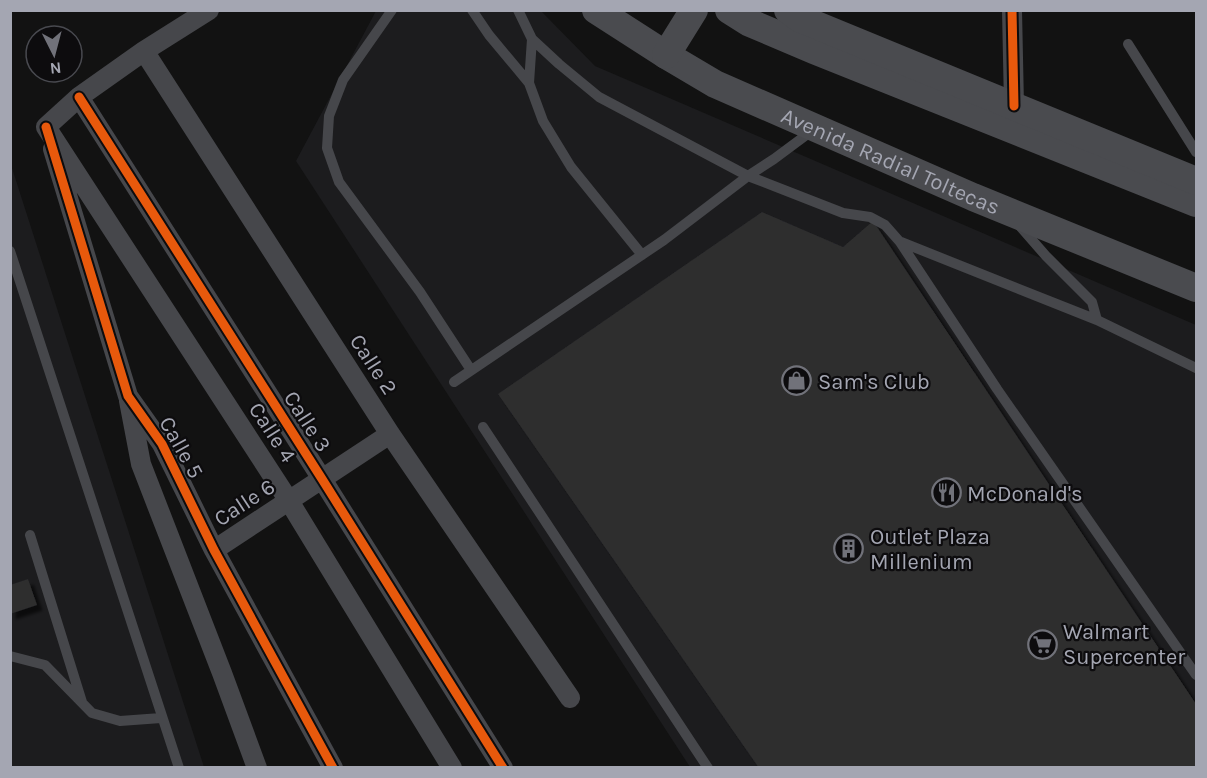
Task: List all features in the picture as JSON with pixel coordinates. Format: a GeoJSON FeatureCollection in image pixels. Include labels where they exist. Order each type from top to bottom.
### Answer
{"type":"FeatureCollection","features":[{"type":"Feature","properties":{"kind":"main road","name":"Avenida Radial Toltecas"},"geometry":{"type":"LineString","coordinates":[[596,10],[715,84],[1007,211],[1197,288]]}},
{"type":"Feature","properties":{"kind":"main road"},"geometry":{"type":"LineString","coordinates":[[666,55],[694,10]]}},
{"type":"Feature","properties":{"kind":"main road"},"geometry":{"type":"LineString","coordinates":[[729,10],[748,22],[814,50],[1197,203]]}},
{"type":"Feature","properties":{"kind":"main road"},"geometry":{"type":"LineString","coordinates":[[795,13],[1197,181]]}},
{"type":"Feature","properties":{"kind":"street"},"geometry":{"type":"LineString","coordinates":[[1012,10],[1014,106]]}},
{"type":"Feature","properties":{"kind":"street"},"geometry":{"type":"LineString","coordinates":[[46,127],[79,97],[201,12]]}},
{"type":"Feature","properties":{"kind":"street","name":"Calle 2"},"geometry":{"type":"LineString","coordinates":[[144,51],[390,434],[570,698]]}},
{"type":"Feature","properties":{"kind":"street","name":"Calle 3"},"geometry":{"type":"LineString","coordinates":[[79,97],[322,479],[501,767]]}},
{"type":"Feature","properties":{"kind":"street","name":"Calle 5"},"geometry":{"type":"LineString","coordinates":[[46,127],[128,396],[162,444],[214,550],[333,768]]}},
{"type":"Feature","properties":{"kind":"street","name":"Calle 4"},"geometry":{"type":"LineString","coordinates":[[46,127],[289,501],[452,768]]}},
{"type":"Feature","properties":{"kind":"street"},"geometry":{"type":"LineString","coordinates":[[128,396],[141,464],[257,768]]}},
{"type":"Feature","properties":{"kind":"street","name":"Calle 6"},"geometry":{"type":"LineString","coordinates":[[214,550],[390,434]]}},
{"type":"Feature","properties":{"kind":"lane"},"geometry":{"type":"LineString","coordinates":[[392,10],[343,80],[329,116],[327,148],[339,182],[420,292],[471,370]]}},
{"type":"Feature","properties":{"kind":"lane"},"geometry":{"type":"LineString","coordinates":[[472,10],[489,35],[529,83],[543,121],[571,167],[642,255]]}},
{"type":"Feature","properties":{"kind":"lane"},"geometry":{"type":"LineString","coordinates":[[518,10],[532,39],[599,97],[748,176],[843,213],[870,217],[885,225],[900,242],[997,389],[1197,675]]}},
{"type":"Feature","properties":{"kind":"lane"},"geometry":{"type":"LineString","coordinates":[[529,83],[532,39]]}},
{"type":"Feature","properties":{"kind":"lane"},"geometry":{"type":"LineString","coordinates":[[1128,44],[1197,152]]}},
{"type":"Feature","properties":{"kind":"lane"},"geometry":{"type":"LineString","coordinates":[[454,382],[664,240],[815,128]]}},
{"type":"Feature","properties":{"kind":"lane"},"geometry":{"type":"LineString","coordinates":[[1007,211],[1046,256],[1092,302],[1097,320]]}},
{"type":"Feature","properties":{"kind":"lane"},"geometry":{"type":"LineString","coordinates":[[900,242],[1097,320],[1197,368]]}},
{"type":"Feature","properties":{"kind":"lane"},"geometry":{"type":"LineString","coordinates":[[10,250],[178,768]]}},
{"type":"Feature","properties":{"kind":"lane"},"geometry":{"type":"LineString","coordinates":[[483,427],[708,768]]}},
{"type":"Feature","properties":{"kind":"lane"},"geometry":{"type":"LineString","coordinates":[[30,536],[82,702]]}},
{"type":"Feature","properties":{"kind":"lane"},"geometry":{"type":"LineString","coordinates":[[10,656],[45,665],[92,713],[120,721],[162,718]]}},
{"type":"Feature","properties":{"kind":"shaded area"},"geometry":{"type":"Polygon","coordinates":[[[376,11],[541,11],[595,66],[1196,325],[1196,767],[690,767],[296,161],[376,11]]]}},
{"type":"Feature","properties":{"kind":"shaded area"},"geometry":{"type":"Polygon","coordinates":[[[11,165],[204,767],[11,767],[11,165]]]}},
{"type":"Feature","properties":{"kind":"building","name":"Outlet Plaza Millenium"},"geometry":{"type":"Polygon","coordinates":[[[762,212],[843,247],[873,221],[1196,704],[1196,768],[759,768],[498,394],[762,212]]]}},
{"type":"Feature","properties":{"kind":"building"},"geometry":{"type":"Polygon","coordinates":[[[28,579],[37,605],[10,614],[10,585],[28,579]]]}},
{"type":"Feature","properties":{"kind":"cycle path"},"geometry":{"type":"LineString","coordinates":[[1012,10],[1014,106]]}},
{"type":"Feature","properties":{"kind":"cycle path"},"geometry":{"type":"LineString","coordinates":[[79,97],[503,768]]}},
{"type":"Feature","properties":{"kind":"cycle path"},"geometry":{"type":"LineString","coordinates":[[46,127],[128,396],[162,444],[214,550],[333,768]]}},
{"type":"Feature","properties":{"kind":"place","name":"Sam's Club"},"geometry":{"type":"Point","coordinates":[797,381]}},
{"type":"Feature","properties":{"kind":"place","name":"McDonald's"},"geometry":{"type":"Point","coordinates":[946,493]}},
{"type":"Feature","properties":{"kind":"place","name":"Outlet Plaza Millenium"},"geometry":{"type":"Point","coordinates":[849,549]}},
{"type":"Feature","properties":{"kind":"place","name":"Walmart Supercenter"},"geometry":{"type":"Point","coordinates":[1042,644]}}]}
